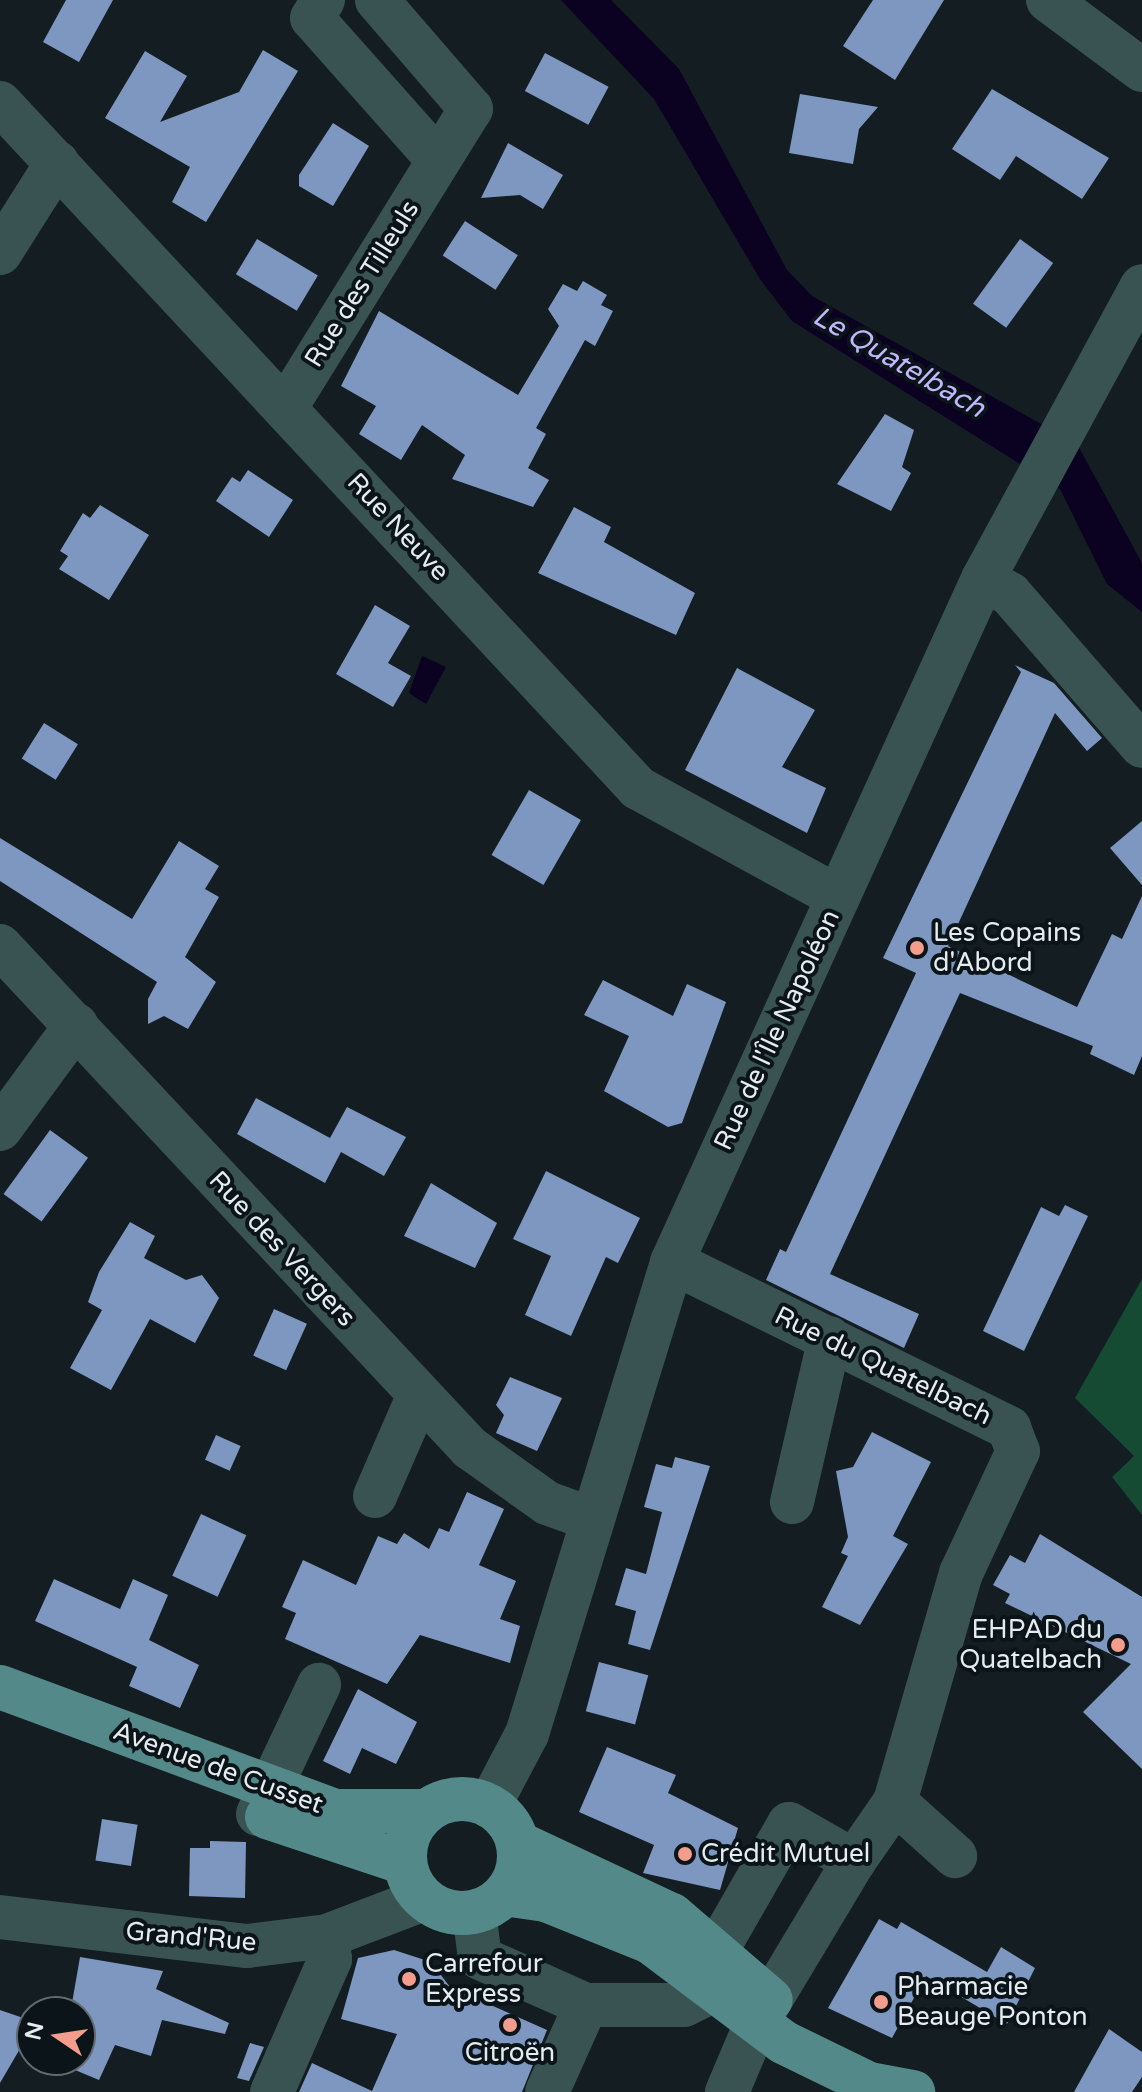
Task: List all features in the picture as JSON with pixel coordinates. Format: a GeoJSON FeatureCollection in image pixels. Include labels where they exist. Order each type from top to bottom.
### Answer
{"type":"FeatureCollection","features":[{"type":"Feature","properties":{"kind":"main road","name":"Avenue de Cusset"},"geometry":{"type":"LineString","coordinates":[[0,1687],[59,1712],[152,1740],[414,1881]]}},
{"type":"Feature","properties":{"kind":"main road"},"geometry":{"type":"LineString","coordinates":[[717,1968],[676,1956],[619,1928],[546,1900],[438,1909],[414,1881],[409,1834],[427,1811],[457,1799],[489,1806],[518,1843],[672,1915],[717,1968],[764,2014],[869,2084],[905,2088]]}},
{"type":"Feature","properties":{"kind":"main road","name":"Avenue de Cusset"},"geometry":{"type":"LineString","coordinates":[[263,1801],[335,1811],[427,1811]]}},
{"type":"Feature","properties":{"kind":"main road"},"geometry":{"type":"LineString","coordinates":[[489,1903],[518,1843]]}},
{"type":"Feature","properties":{"kind":"street"},"geometry":{"type":"LineString","coordinates":[[323,0],[312,18],[438,160]]}},
{"type":"Feature","properties":{"kind":"street","name":"Rue des Tilleuls"},"geometry":{"type":"LineString","coordinates":[[286,407],[471,109],[377,0]]}},
{"type":"Feature","properties":{"kind":"street"},"geometry":{"type":"LineString","coordinates":[[1048,0],[1142,70]]}},
{"type":"Feature","properties":{"kind":"street","name":"Rue Neuve"},"geometry":{"type":"LineString","coordinates":[[0,103],[638,788],[838,897]]}},
{"type":"Feature","properties":{"kind":"street"},"geometry":{"type":"LineString","coordinates":[[0,253],[57,163]]}},
{"type":"Feature","properties":{"kind":"street","name":"Rue de l'Île Napoléon"},"geometry":{"type":"LineString","coordinates":[[489,1806],[527,1734],[589,1518],[672,1262],[983,579],[1142,286]]}},
{"type":"Feature","properties":{"kind":"street"},"geometry":{"type":"LineString","coordinates":[[983,579],[1010,594],[1142,746]]}},
{"type":"Feature","properties":{"kind":"street","name":"Rue des Vergers"},"geometry":{"type":"LineString","coordinates":[[0,946],[419,1395],[483,1457],[547,1503],[589,1518]]}},
{"type":"Feature","properties":{"kind":"street"},"geometry":{"type":"LineString","coordinates":[[0,1129],[76,1025]]}},
{"type":"Feature","properties":{"kind":"street","name":"Rue du Quatelbach"},"geometry":{"type":"LineString","coordinates":[[672,1262],[1009,1428],[1018,1451],[961,1573],[895,1802],[854,1861],[764,2014],[727,2092]]}},
{"type":"Feature","properties":{"kind":"street"},"geometry":{"type":"LineString","coordinates":[[792,1502],[830,1338]]}},
{"type":"Feature","properties":{"kind":"street"},"geometry":{"type":"LineString","coordinates":[[375,1496],[419,1395]]}},
{"type":"Feature","properties":{"kind":"street"},"geometry":{"type":"LineString","coordinates":[[263,1801],[319,1685]]}},
{"type":"Feature","properties":{"kind":"street"},"geometry":{"type":"LineString","coordinates":[[895,1802],[955,1856]]}},
{"type":"Feature","properties":{"kind":"street"},"geometry":{"type":"LineString","coordinates":[[489,1903],[480,1958],[586,2005],[684,2005],[717,1968],[789,1824],[854,1861]]}},
{"type":"Feature","properties":{"kind":"street","name":"Grand'Rue"},"geometry":{"type":"LineString","coordinates":[[0,1917],[247,1946],[308,1939],[414,1881]]}},
{"type":"Feature","properties":{"kind":"street"},"geometry":{"type":"LineString","coordinates":[[272,2092],[330,1959],[308,1939]]}},
{"type":"Feature","properties":{"kind":"street"},"geometry":{"type":"LineString","coordinates":[[547,2092],[586,2005]]}},
{"type":"Feature","properties":{"kind":"green space"},"geometry":{"type":"Polygon","coordinates":[[[1142,1279],[1142,1515],[1112,1477],[1134,1456],[1075,1398],[1142,1279]]]}},
{"type":"Feature","properties":{"kind":"water","name":"Le Quatelbach"},"geometry":{"type":"Polygon","coordinates":[[[561,0],[611,0],[679,69],[787,270],[812,296],[1077,444],[1142,563],[1142,612],[1107,584],[1060,489],[792,321],[760,279],[654,99],[561,0]]]}},
{"type":"Feature","properties":{"kind":"water"},"geometry":{"type":"Polygon","coordinates":[[[422,656],[446,667],[426,704],[409,693],[422,656]]]}},
{"type":"Feature","properties":{"kind":"building"},"geometry":{"type":"Polygon","coordinates":[[[66,0],[113,0],[79,62],[43,42],[66,0]]]}},
{"type":"Feature","properties":{"kind":"building"},"geometry":{"type":"Polygon","coordinates":[[[873,0],[944,0],[895,80],[843,46],[873,0]]]}},
{"type":"Feature","properties":{"kind":"building"},"geometry":{"type":"Polygon","coordinates":[[[263,50],[298,71],[206,222],[172,202],[190,167],[105,118],[145,51],[187,76],[160,122],[239,92],[263,50]]]}},
{"type":"Feature","properties":{"kind":"building"},"geometry":{"type":"Polygon","coordinates":[[[545,53],[609,87],[588,125],[525,91],[545,53]]]}},
{"type":"Feature","properties":{"kind":"building"},"geometry":{"type":"Polygon","coordinates":[[[992,89],[1109,158],[1082,199],[1016,156],[1000,180],[952,149],[992,89]]]}},
{"type":"Feature","properties":{"kind":"building"},"geometry":{"type":"Polygon","coordinates":[[[800,94],[878,107],[859,129],[853,164],[789,153],[800,94]]]}},
{"type":"Feature","properties":{"kind":"building"},"geometry":{"type":"Polygon","coordinates":[[[333,123],[369,146],[333,206],[299,186],[299,175],[333,123]]]}},
{"type":"Feature","properties":{"kind":"building"},"geometry":{"type":"Polygon","coordinates":[[[508,143],[563,175],[543,209],[520,195],[481,198],[508,143]]]}},
{"type":"Feature","properties":{"kind":"building"},"geometry":{"type":"Polygon","coordinates":[[[465,221],[518,255],[496,290],[443,255],[465,221]]]}},
{"type":"Feature","properties":{"kind":"building"},"geometry":{"type":"Polygon","coordinates":[[[257,239],[318,276],[297,311],[236,274],[257,239]]]}},
{"type":"Feature","properties":{"kind":"building"},"geometry":{"type":"Polygon","coordinates":[[[1020,239],[1053,263],[1006,328],[973,304],[1020,239]]]}},
{"type":"Feature","properties":{"kind":"building"},"geometry":{"type":"Polygon","coordinates":[[[583,281],[607,295],[601,305],[613,311],[595,346],[585,340],[536,428],[546,434],[528,468],[549,480],[533,507],[452,479],[465,455],[422,425],[401,460],[359,434],[376,406],[341,386],[379,311],[518,395],[559,326],[548,309],[563,284],[577,291],[583,281]]]}},
{"type":"Feature","properties":{"kind":"building"},"geometry":{"type":"Polygon","coordinates":[[[885,414],[914,430],[902,467],[911,473],[891,511],[837,484],[885,414]]]}},
{"type":"Feature","properties":{"kind":"building"},"geometry":{"type":"Polygon","coordinates":[[[248,470],[293,500],[269,537],[216,501],[232,477],[240,482],[248,470]]]}},
{"type":"Feature","properties":{"kind":"building"},"geometry":{"type":"Polygon","coordinates":[[[100,505],[149,535],[109,600],[59,569],[68,556],[60,551],[83,513],[90,518],[100,505]]]}},
{"type":"Feature","properties":{"kind":"building"},"geometry":{"type":"Polygon","coordinates":[[[574,507],[611,527],[604,542],[695,593],[676,635],[538,573],[574,507]]]}},
{"type":"Feature","properties":{"kind":"building"},"geometry":{"type":"Polygon","coordinates":[[[375,605],[410,626],[388,663],[411,676],[393,707],[336,674],[375,605]]]}},
{"type":"Feature","properties":{"kind":"building"},"geometry":{"type":"Polygon","coordinates":[[[1015,665],[1054,683],[1102,738],[1087,751],[1055,713],[948,946],[1077,1007],[1112,934],[1122,939],[1142,896],[1142,1056],[1134,1075],[1090,1054],[1093,1046],[960,993],[830,1274],[919,1314],[904,1348],[766,1280],[780,1249],[786,1252],[916,973],[883,958],[1021,672],[1015,665]]]}},
{"type":"Feature","properties":{"kind":"building"},"geometry":{"type":"Polygon","coordinates":[[[737,668],[815,710],[782,767],[826,788],[807,833],[685,770],[737,668]]]}},
{"type":"Feature","properties":{"kind":"building"},"geometry":{"type":"Polygon","coordinates":[[[44,723],[78,744],[56,780],[22,759],[44,723]]]}},
{"type":"Feature","properties":{"kind":"building"},"geometry":{"type":"Polygon","coordinates":[[[529,790],[581,820],[543,885],[492,855],[529,790]]]}},
{"type":"Feature","properties":{"kind":"building"},"geometry":{"type":"Polygon","coordinates":[[[1142,821],[1142,885],[1110,848],[1142,821]]]}},
{"type":"Feature","properties":{"kind":"building"},"geometry":{"type":"Polygon","coordinates":[[[0,838],[132,919],[179,841],[219,866],[205,889],[219,897],[185,957],[216,982],[188,1029],[164,1016],[148,1024],[148,999],[157,982],[0,881],[0,838]]]}},
{"type":"Feature","properties":{"kind":"building"},"geometry":{"type":"Polygon","coordinates":[[[603,980],[673,1016],[687,984],[726,1002],[682,1123],[668,1127],[604,1091],[629,1036],[584,1015],[603,980]]]}},
{"type":"Feature","properties":{"kind":"building"},"geometry":{"type":"Polygon","coordinates":[[[256,1098],[330,1138],[347,1107],[406,1137],[384,1176],[341,1152],[325,1183],[237,1134],[256,1098]]]}},
{"type":"Feature","properties":{"kind":"building"},"geometry":{"type":"Polygon","coordinates":[[[50,1130],[88,1158],[42,1222],[4,1194],[50,1130]]]}},
{"type":"Feature","properties":{"kind":"building"},"geometry":{"type":"Polygon","coordinates":[[[546,1171],[640,1218],[618,1263],[606,1257],[571,1336],[525,1315],[551,1256],[513,1239],[546,1171]]]}},
{"type":"Feature","properties":{"kind":"building"},"geometry":{"type":"Polygon","coordinates":[[[431,1183],[497,1223],[475,1268],[404,1236],[431,1183]]]}},
{"type":"Feature","properties":{"kind":"building"},"geometry":{"type":"Polygon","coordinates":[[[1065,1205],[1088,1216],[1024,1351],[983,1331],[1041,1207],[1059,1216],[1065,1205]]]}},
{"type":"Feature","properties":{"kind":"building"},"geometry":{"type":"Polygon","coordinates":[[[130,1222],[155,1236],[144,1258],[186,1280],[202,1275],[219,1298],[195,1343],[150,1319],[111,1390],[70,1368],[102,1310],[88,1302],[99,1272],[130,1222]]]}},
{"type":"Feature","properties":{"kind":"building"},"geometry":{"type":"Polygon","coordinates":[[[274,1309],[307,1324],[286,1370],[253,1356],[274,1309]]]}},
{"type":"Feature","properties":{"kind":"building"},"geometry":{"type":"Polygon","coordinates":[[[510,1377],[562,1398],[537,1451],[496,1433],[504,1415],[496,1405],[510,1377]]]}},
{"type":"Feature","properties":{"kind":"building"},"geometry":{"type":"Polygon","coordinates":[[[872,1432],[931,1462],[893,1536],[908,1544],[860,1625],[822,1607],[848,1556],[841,1553],[848,1537],[836,1471],[853,1467],[872,1432]]]}},
{"type":"Feature","properties":{"kind":"building"},"geometry":{"type":"Polygon","coordinates":[[[216,1435],[241,1446],[230,1471],[205,1460],[216,1435]]]}},
{"type":"Feature","properties":{"kind":"building"},"geometry":{"type":"Polygon","coordinates":[[[675,1457],[710,1466],[650,1650],[628,1644],[636,1611],[615,1605],[626,1568],[646,1574],[662,1512],[644,1507],[656,1464],[672,1468],[675,1457]]]}},
{"type":"Feature","properties":{"kind":"building"},"geometry":{"type":"Polygon","coordinates":[[[467,1492],[504,1509],[479,1565],[516,1581],[500,1619],[520,1626],[510,1663],[420,1635],[387,1684],[285,1639],[296,1613],[282,1607],[303,1560],[356,1585],[378,1536],[397,1544],[404,1533],[429,1549],[439,1528],[449,1532],[467,1492]]]}},
{"type":"Feature","properties":{"kind":"building"},"geometry":{"type":"Polygon","coordinates":[[[201,1514],[246,1535],[218,1597],[172,1576],[201,1514]]]}},
{"type":"Feature","properties":{"kind":"building","name":"EHPAD du Quatelbach"},"geometry":{"type":"Polygon","coordinates":[[[1040,1534],[1142,1597],[1142,1769],[1083,1712],[1131,1664],[1005,1603],[1010,1594],[993,1585],[1010,1555],[1025,1563],[1040,1534]]]}},
{"type":"Feature","properties":{"kind":"building"},"geometry":{"type":"Polygon","coordinates":[[[54,1579],[120,1609],[133,1579],[168,1595],[149,1640],[199,1665],[180,1708],[129,1686],[137,1667],[35,1621],[54,1579]]]}},
{"type":"Feature","properties":{"kind":"building"},"geometry":{"type":"Polygon","coordinates":[[[599,1662],[648,1675],[635,1724],[586,1711],[599,1662]]]}},
{"type":"Feature","properties":{"kind":"building"},"geometry":{"type":"Polygon","coordinates":[[[358,1689],[417,1722],[396,1764],[362,1748],[350,1774],[323,1761],[358,1689]]]}},
{"type":"Feature","properties":{"kind":"building"},"geometry":{"type":"Polygon","coordinates":[[[607,1747],[676,1775],[668,1793],[738,1828],[720,1890],[643,1873],[654,1845],[579,1812],[607,1747]]]}},
{"type":"Feature","properties":{"kind":"building"},"geometry":{"type":"Polygon","coordinates":[[[102,1819],[138,1825],[131,1866],[95,1860],[102,1819]]]}},
{"type":"Feature","properties":{"kind":"building"},"geometry":{"type":"Polygon","coordinates":[[[210,1841],[246,1842],[245,1898],[189,1896],[190,1848],[210,1848],[210,1841]]]}},
{"type":"Feature","properties":{"kind":"building"},"geometry":{"type":"Polygon","coordinates":[[[879,1919],[897,1929],[901,1922],[987,1972],[1001,1947],[1035,1968],[1007,2024],[926,1976],[892,2038],[828,2008],[879,1919]]]}},
{"type":"Feature","properties":{"kind":"building"},"geometry":{"type":"Polygon","coordinates":[[[394,1950],[431,1962],[450,1987],[547,2030],[522,2092],[299,2092],[312,2063],[372,2091],[397,2034],[341,2019],[358,1958],[394,1950]]]}},
{"type":"Feature","properties":{"kind":"building"},"geometry":{"type":"Polygon","coordinates":[[[80,1957],[163,1971],[156,1989],[229,2023],[225,2034],[162,2020],[151,2056],[115,2045],[99,2080],[89,2076],[96,2076],[96,1996],[73,1996],[80,1957]]]}},
{"type":"Feature","properties":{"kind":"building"},"geometry":{"type":"Polygon","coordinates":[[[0,2010],[16,2016],[16,2056],[0,2083],[0,2010]]]}},
{"type":"Feature","properties":{"kind":"building"},"geometry":{"type":"Polygon","coordinates":[[[1109,2029],[1142,2052],[1142,2077],[1132,2092],[1074,2092],[1109,2029]]]}},
{"type":"Feature","properties":{"kind":"building"},"geometry":{"type":"Polygon","coordinates":[[[250,2043],[264,2047],[249,2081],[237,2078],[250,2043]]]}},
{"type":"Feature","properties":{"kind":"place","name":"Les Copains d'Abord"},"geometry":{"type":"Point","coordinates":[917,948]}},
{"type":"Feature","properties":{"kind":"place","name":"EHPAD du Quatelbach"},"geometry":{"type":"Point","coordinates":[1118,1645]}},
{"type":"Feature","properties":{"kind":"place","name":"Crédit Mutuel"},"geometry":{"type":"Point","coordinates":[685,1854]}},
{"type":"Feature","properties":{"kind":"place","name":"Carrefour Express"},"geometry":{"type":"Point","coordinates":[409,1979]}},
{"type":"Feature","properties":{"kind":"place","name":"Pharmacie Beauge Ponton"},"geometry":{"type":"Point","coordinates":[881,2002]}},
{"type":"Feature","properties":{"kind":"place","name":"Citroën"},"geometry":{"type":"Point","coordinates":[510,2025]}}]}
